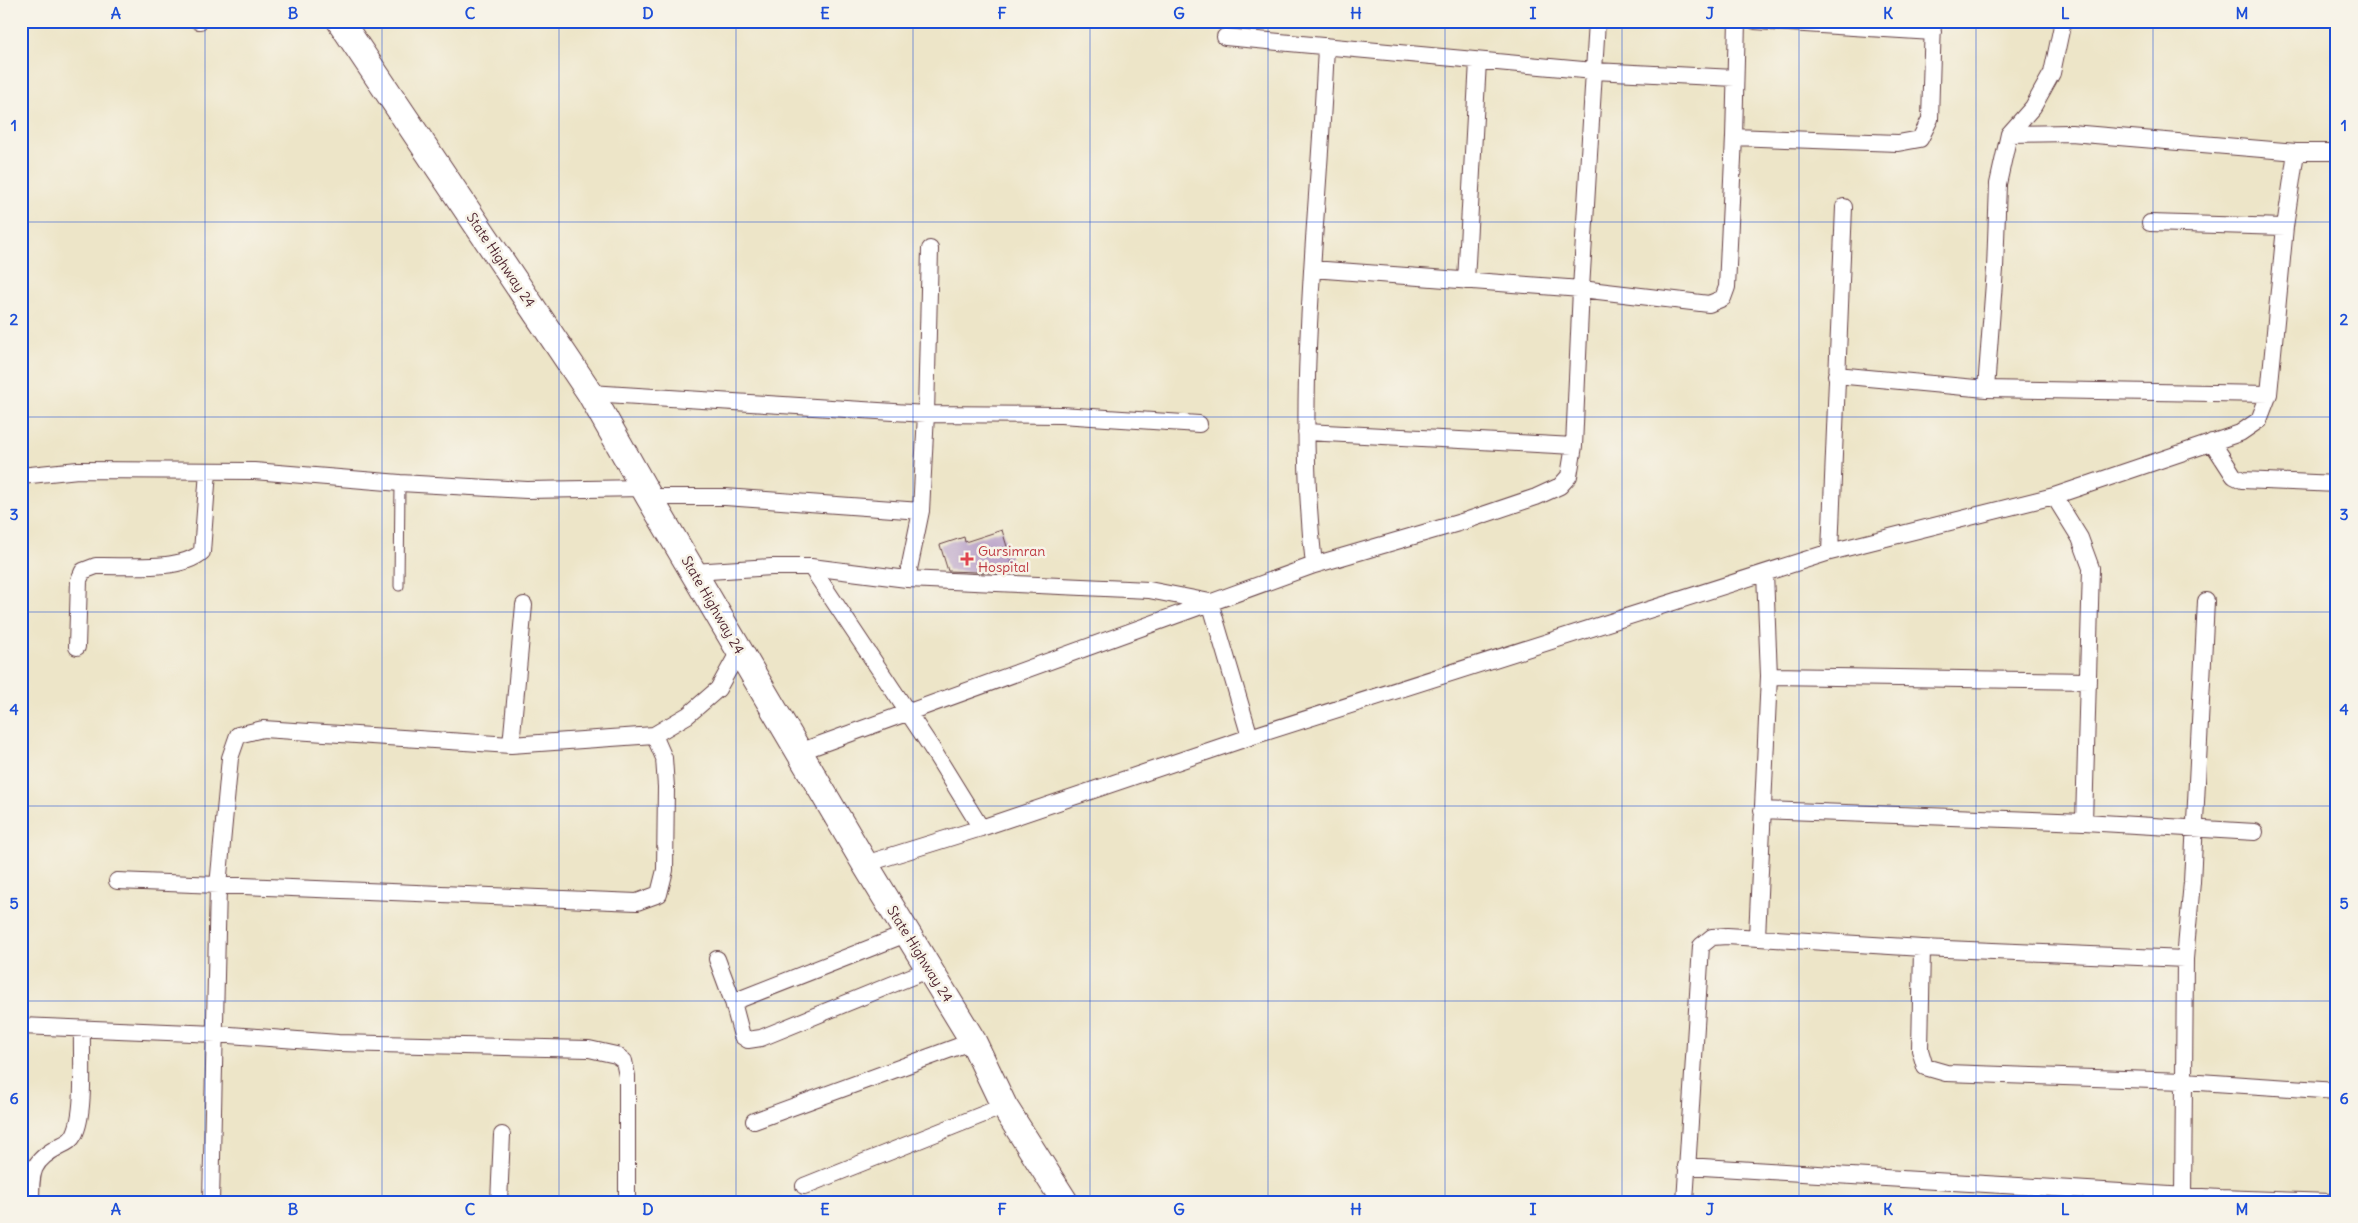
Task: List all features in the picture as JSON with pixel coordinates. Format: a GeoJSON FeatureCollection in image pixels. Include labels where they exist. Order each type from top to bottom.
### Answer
{"type":"FeatureCollection","features":[{"type":"Feature","properties":{"kind":"main road","name":"State Highway 24"},"geometry":{"type":"LineString","coordinates":[[340,21],[590,393],[646,492],[906,934],[930,969],[973,1041],[1004,1106],[1065,1202]]}},
{"type":"Feature","properties":{"kind":"street"},"geometry":{"type":"LineString","coordinates":[[799,752],[1314,565],[1465,521],[1536,497],[1560,486],[1569,476],[1574,446],[1580,289],[1597,21]]}},
{"type":"Feature","properties":{"kind":"street"},"geometry":{"type":"LineString","coordinates":[[1312,269],[1580,289],[1709,304],[1723,298],[1727,287],[1737,21]]}},
{"type":"Feature","properties":{"kind":"street"},"geometry":{"type":"LineString","coordinates":[[1734,137],[1898,143],[1920,139],[1930,118],[1933,27],[1754,21]]}},
{"type":"Feature","properties":{"kind":"street"},"geometry":{"type":"LineString","coordinates":[[1986,389],[1995,269],[1998,184],[2009,134],[2033,107],[2052,73],[2063,21]]}},
{"type":"Feature","properties":{"kind":"street"},"geometry":{"type":"LineString","coordinates":[[1225,37],[1594,71],[1734,78]]}},
{"type":"Feature","properties":{"kind":"street"},"geometry":{"type":"LineString","coordinates":[[1314,565],[1307,506],[1306,432],[1312,269],[1326,46]]}},
{"type":"Feature","properties":{"kind":"street"},"geometry":{"type":"LineString","coordinates":[[1466,281],[1478,61]]}},
{"type":"Feature","properties":{"kind":"street"},"geometry":{"type":"LineString","coordinates":[[2009,134],[2071,133],[2296,152],[2337,152]]}},
{"type":"Feature","properties":{"kind":"street"},"geometry":{"type":"LineString","coordinates":[[865,864],[981,828],[1250,737],[1830,552],[2054,496],[2240,433],[2259,420],[2269,394],[2285,227],[2296,152]]}},
{"type":"Feature","properties":{"kind":"street"},"geometry":{"type":"LineString","coordinates":[[1830,552],[1844,206]]}},
{"type":"Feature","properties":{"kind":"street"},"geometry":{"type":"LineString","coordinates":[[2150,222],[2285,227]]}},
{"type":"Feature","properties":{"kind":"street"},"geometry":{"type":"LineString","coordinates":[[906,580],[921,511],[926,414],[930,250]]}},
{"type":"Feature","properties":{"kind":"street"},"geometry":{"type":"LineString","coordinates":[[1836,376],[1986,389],[2269,394]]}},
{"type":"Feature","properties":{"kind":"street"},"geometry":{"type":"LineString","coordinates":[[590,393],[926,414],[1061,415],[1199,424]]}},
{"type":"Feature","properties":{"kind":"street"},"geometry":{"type":"LineString","coordinates":[[1306,432],[1574,446]]}},
{"type":"Feature","properties":{"kind":"street"},"geometry":{"type":"LineString","coordinates":[[2212,442],[2234,476],[2242,480],[2337,484]]}},
{"type":"Feature","properties":{"kind":"street"},"geometry":{"type":"LineString","coordinates":[[21,476],[78,470],[254,471],[400,483],[527,490],[646,492],[921,511]]}},
{"type":"Feature","properties":{"kind":"street"},"geometry":{"type":"LineString","coordinates":[[77,647],[79,580],[83,571],[96,566],[179,564],[194,559],[202,552],[208,471]]}},
{"type":"Feature","properties":{"kind":"street"},"geometry":{"type":"LineString","coordinates":[[2054,496],[2080,538],[2091,568],[2084,822]]}},
{"type":"Feature","properties":{"kind":"street"},"geometry":{"type":"LineString","coordinates":[[693,572],[772,567],[811,567],[906,580],[1149,590],[1210,602]]}},
{"type":"Feature","properties":{"kind":"street"},"geometry":{"type":"LineString","coordinates":[[811,567],[931,746],[981,828]]}},
{"type":"Feature","properties":{"kind":"street"},"geometry":{"type":"LineString","coordinates":[[1757,937],[1769,676],[1765,573]]}},
{"type":"Feature","properties":{"kind":"street"},"geometry":{"type":"LineString","coordinates":[[2183,1196],[2185,958],[2195,828],[2206,601]]}},
{"type":"Feature","properties":{"kind":"street"},"geometry":{"type":"LineString","coordinates":[[1210,602],[1250,737]]}},
{"type":"Feature","properties":{"kind":"street"},"geometry":{"type":"LineString","coordinates":[[511,745],[524,605]]}},
{"type":"Feature","properties":{"kind":"street"},"geometry":{"type":"LineString","coordinates":[[211,1202],[218,886],[230,758],[238,735],[263,729],[511,745],[654,735],[688,715],[718,689],[739,650]]}},
{"type":"Feature","properties":{"kind":"street"},"geometry":{"type":"LineString","coordinates":[[1769,676],[2088,681]]}},
{"type":"Feature","properties":{"kind":"street"},"geometry":{"type":"LineString","coordinates":[[117,881],[637,902],[659,894],[665,870],[666,787],[664,758],[654,735]]}},
{"type":"Feature","properties":{"kind":"street"},"geometry":{"type":"LineString","coordinates":[[1762,810],[2084,822],[2255,832]]}},
{"type":"Feature","properties":{"kind":"street"},"geometry":{"type":"LineString","coordinates":[[733,1002],[906,934]]}},
{"type":"Feature","properties":{"kind":"street"},"geometry":{"type":"LineString","coordinates":[[1685,1202],[1701,946],[1712,937],[1757,937],[1922,948],[2185,958]]}},
{"type":"Feature","properties":{"kind":"street"},"geometry":{"type":"LineString","coordinates":[[1922,948],[1920,1050],[1925,1066],[1946,1073],[2184,1081],[2337,1091]]}},
{"type":"Feature","properties":{"kind":"street"},"geometry":{"type":"LineString","coordinates":[[717,959],[733,1002],[742,1036],[748,1040],[761,1038],[930,969]]}},
{"type":"Feature","properties":{"kind":"street"},"geometry":{"type":"LineString","coordinates":[[21,1026],[216,1034],[338,1043],[589,1049],[616,1055],[624,1061],[627,1076],[627,1202]]}},
{"type":"Feature","properties":{"kind":"street"},"geometry":{"type":"LineString","coordinates":[[31,1202],[32,1174],[36,1163],[50,1152],[71,1141],[76,1133],[80,1114],[82,1029]]}},
{"type":"Feature","properties":{"kind":"street"},"geometry":{"type":"LineString","coordinates":[[754,1121],[973,1041]]}},
{"type":"Feature","properties":{"kind":"street"},"geometry":{"type":"LineString","coordinates":[[804,1186],[1004,1106]]}},
{"type":"Feature","properties":{"kind":"street"},"geometry":{"type":"LineString","coordinates":[[499,1202],[502,1135]]}},
{"type":"Feature","properties":{"kind":"street"},"geometry":{"type":"LineString","coordinates":[[1686,1166],[2183,1196],[2331,1202]]}},
{"type":"Feature","properties":{"kind":"lane"},"geometry":{"type":"LineString","coordinates":[[399,586],[400,483]]}},
{"type":"Feature","properties":{"kind":"building"},"geometry":{"type":"Polygon","coordinates":[[[1002,530],[1014,570],[1005,573],[948,571],[940,545],[964,537],[965,542],[1002,530]]]}},
{"type":"Feature","properties":{"kind":"place","name":"Gursimran Hospital"},"geometry":{"type":"Point","coordinates":[967,559]}}]}
